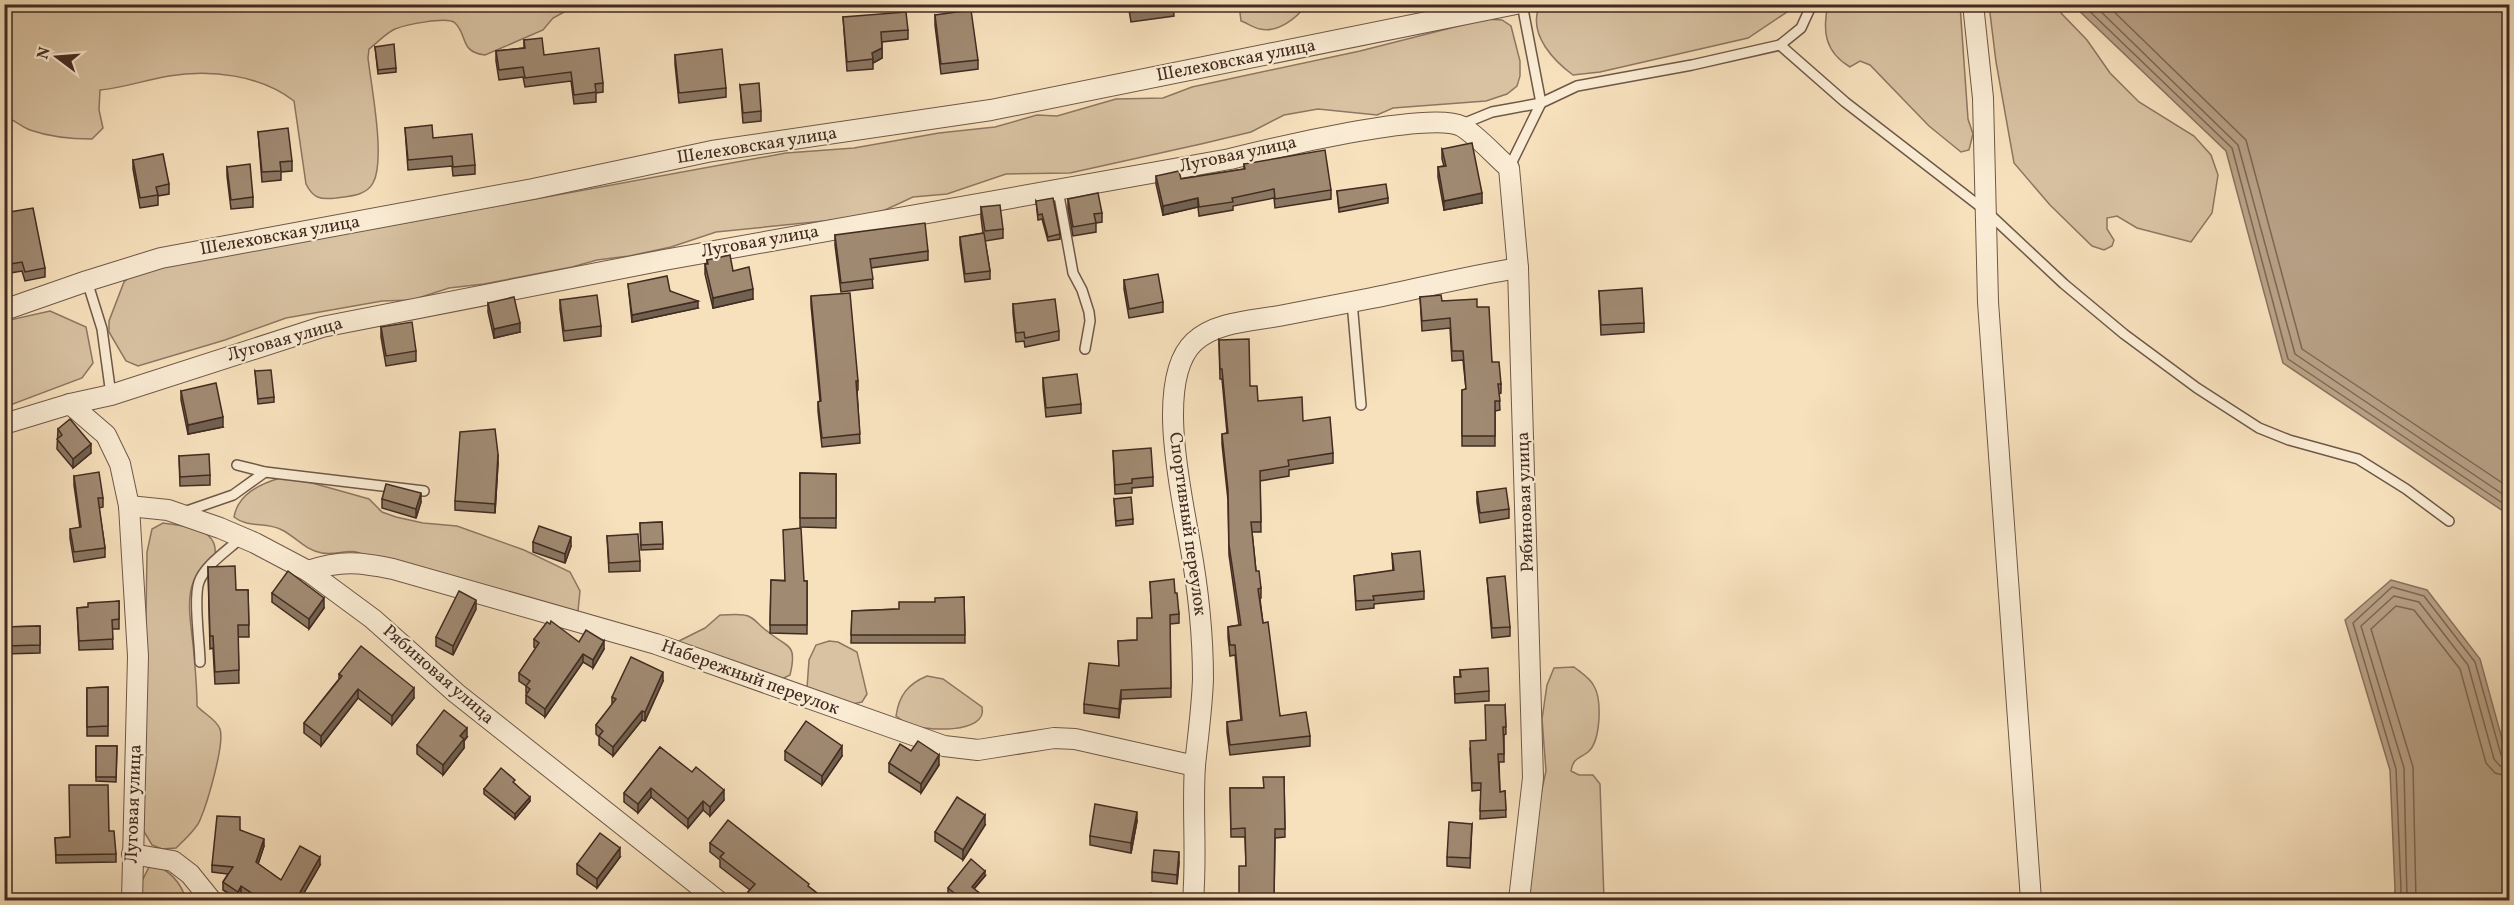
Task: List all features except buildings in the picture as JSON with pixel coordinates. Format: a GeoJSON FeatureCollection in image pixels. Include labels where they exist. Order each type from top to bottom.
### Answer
{"type":"FeatureCollection","features":[{"type":"Feature","properties":{"kind":"street","name":"Шелеховская улица"},"geometry":{"type":"LineString","coordinates":[[4,310],[161,258],[533,189],[712,151],[991,110],[1516,4]]}},
{"type":"Feature","properties":{"kind":"street"},"geometry":{"type":"LineString","coordinates":[[1973,4],[1983,99],[1988,302],[2031,900]]}},
{"type":"Feature","properties":{"kind":"street","name":"Луговая улица"},"geometry":{"type":"LineString","coordinates":[[4,424],[70,404],[111,395],[322,327],[664,260],[1230,159],[1316,139],[1380,128],[1428,123],[1459,125]]}},
{"type":"Feature","properties":{"kind":"street"},"geometry":{"type":"LineString","coordinates":[[1459,125],[1509,168]]}},
{"type":"Feature","properties":{"kind":"street","name":"Рябиновая улица"},"geometry":{"type":"LineString","coordinates":[[1509,168],[1518,268],[1533,778],[1519,900]]}},
{"type":"Feature","properties":{"kind":"street","name":"Спортивный переулок"},"geometry":{"type":"LineString","coordinates":[[1193,900],[1195,766],[1201,724],[1203,663],[1195,575],[1178,474],[1173,428],[1174,390],[1179,367],[1194,341],[1215,329],[1448,280],[1518,268]]}},
{"type":"Feature","properties":{"kind":"street","name":"Луговая улица"},"geometry":{"type":"LineString","coordinates":[[70,404],[106,435],[120,465],[129,506],[138,656],[132,900]]}},
{"type":"Feature","properties":{"kind":"street","name":"Рябиновая улица"},"geometry":{"type":"LineString","coordinates":[[129,506],[155,507],[179,514],[242,537],[308,571],[373,619],[456,693],[717,900]]}},
{"type":"Feature","properties":{"kind":"street","name":"Набережный переулок"},"geometry":{"type":"LineString","coordinates":[[308,571],[330,564],[349,562],[393,569],[656,644],[944,746],[978,750],[1054,738],[1075,738],[1195,766]]}},
{"type":"Feature","properties":{"kind":"street"},"geometry":{"type":"LineString","coordinates":[[132,854],[173,861],[190,874],[211,900]]}},
{"type":"Feature","properties":{"kind":"lane"},"geometry":{"type":"LineString","coordinates":[[1509,168],[1541,103],[1522,4]]}},
{"type":"Feature","properties":{"kind":"lane"},"geometry":{"type":"LineString","coordinates":[[1459,125],[1492,112],[1541,103],[1577,86],[1684,67],[1780,45],[1801,28],[1812,4]]}},
{"type":"Feature","properties":{"kind":"lane"},"geometry":{"type":"LineString","coordinates":[[1780,45],[1845,102],[1986,211],[2064,284],[2124,334],[2250,424],[2289,440],[2358,459],[2406,489],[2449,521]]}},
{"type":"Feature","properties":{"kind":"lane"},"geometry":{"type":"LineString","coordinates":[[1058,190],[1073,273],[1089,312],[1090,321],[1085,349]]}},
{"type":"Feature","properties":{"kind":"lane"},"geometry":{"type":"LineString","coordinates":[[87,281],[102,329],[111,395]]}},
{"type":"Feature","properties":{"kind":"lane"},"geometry":{"type":"LineString","coordinates":[[1352,302],[1361,405]]}},
{"type":"Feature","properties":{"kind":"lane"},"geometry":{"type":"LineString","coordinates":[[237,465],[265,472],[424,491]]}},
{"type":"Feature","properties":{"kind":"lane"},"geometry":{"type":"LineString","coordinates":[[179,514],[233,495],[265,472]]}},
{"type":"Feature","properties":{"kind":"lane"},"geometry":{"type":"LineString","coordinates":[[200,662],[197,596],[199,581],[209,568],[242,537]]}},
{"type":"Feature","properties":{"kind":"shaded area"},"geometry":{"type":"Polygon","coordinates":[[[1239,4],[1306,5],[1298,15],[1280,27],[1267,30],[1241,21],[1239,4]]]}},
{"type":"Feature","properties":{"kind":"shaded area"},"geometry":{"type":"Polygon","coordinates":[[[4,5],[577,5],[553,18],[543,30],[485,55],[468,47],[459,28],[451,21],[407,25],[385,36],[369,49],[368,58],[378,140],[377,172],[373,183],[366,191],[357,195],[326,199],[314,195],[306,184],[294,101],[281,92],[251,80],[218,74],[185,74],[100,90],[99,110],[103,128],[92,139],[45,134],[27,129],[5,117],[4,5]]]}},
{"type":"Feature","properties":{"kind":"shaded area"},"geometry":{"type":"Polygon","coordinates":[[[1552,5],[1791,5],[1787,12],[1748,38],[1600,72],[1573,75],[1551,55],[1537,29],[1538,10],[1552,5]]]}},
{"type":"Feature","properties":{"kind":"shaded area"},"geometry":{"type":"Polygon","coordinates":[[[1828,5],[1960,5],[1968,119],[1973,134],[1969,150],[1961,152],[1929,126],[1870,65],[1860,61],[1850,67],[1835,55],[1827,40],[1825,24],[1828,5]]]}},
{"type":"Feature","properties":{"kind":"shaded area"},"geometry":{"type":"Polygon","coordinates":[[[1989,5],[2058,5],[2061,13],[2087,40],[2110,73],[2139,102],[2194,136],[2211,155],[2218,175],[2212,213],[2191,242],[2137,228],[2117,216],[2107,218],[2107,229],[2114,240],[2112,246],[2104,250],[2092,246],[2050,205],[2014,163],[1996,62],[1989,5]]]}},
{"type":"Feature","properties":{"kind":"shaded area"},"geometry":{"type":"Polygon","coordinates":[[[1486,19],[1502,20],[1511,26],[1520,61],[1520,76],[1517,86],[1507,94],[1486,101],[1393,108],[1377,115],[1318,109],[1284,115],[1251,132],[1201,144],[1070,173],[1006,174],[947,194],[913,197],[885,210],[854,218],[716,232],[671,247],[484,284],[449,288],[412,300],[382,301],[286,318],[225,340],[138,366],[126,361],[109,332],[109,321],[124,282],[136,272],[786,153],[854,148],[939,133],[995,127],[1037,115],[1057,116],[1116,99],[1163,98],[1192,87],[1360,51],[1486,19]]]}},
{"type":"Feature","properties":{"kind":"shaded area"},"geometry":{"type":"Polygon","coordinates":[[[50,311],[86,327],[93,363],[82,378],[5,407],[5,321],[50,311]]]}},
{"type":"Feature","properties":{"kind":"shaded area"},"geometry":{"type":"Polygon","coordinates":[[[280,478],[312,483],[369,499],[382,512],[396,517],[423,523],[457,526],[524,550],[570,572],[580,591],[578,611],[569,611],[360,553],[350,551],[322,553],[276,527],[246,523],[234,517],[236,509],[245,496],[265,483],[280,478]]]}},
{"type":"Feature","properties":{"kind":"shaded area"},"geometry":{"type":"Polygon","coordinates":[[[163,523],[189,527],[205,533],[214,545],[215,554],[204,564],[192,584],[190,618],[197,706],[216,722],[221,737],[207,801],[198,824],[176,848],[162,849],[152,845],[143,830],[143,806],[147,552],[152,529],[163,523]]]}},
{"type":"Feature","properties":{"kind":"shaded area"},"geometry":{"type":"Polygon","coordinates":[[[720,615],[748,616],[789,647],[793,657],[790,675],[780,680],[677,642],[705,628],[720,615]]]}},
{"type":"Feature","properties":{"kind":"shaded area"},"geometry":{"type":"Polygon","coordinates":[[[829,641],[838,642],[857,652],[867,694],[862,702],[852,704],[807,688],[809,660],[816,645],[829,641]]]}},
{"type":"Feature","properties":{"kind":"shaded area"},"geometry":{"type":"Polygon","coordinates":[[[1574,667],[1592,683],[1597,692],[1599,720],[1596,739],[1588,752],[1575,761],[1571,771],[1579,775],[1593,775],[1600,784],[1604,900],[1528,900],[1537,812],[1546,771],[1542,719],[1547,685],[1554,668],[1574,667]]]}},
{"type":"Feature","properties":{"kind":"shaded area"},"geometry":{"type":"Polygon","coordinates":[[[927,676],[943,679],[982,707],[981,716],[965,727],[940,729],[908,724],[896,716],[902,696],[915,683],[927,676]]]}},
{"type":"Feature","properties":{"kind":"shaded area"},"geometry":{"type":"Polygon","coordinates":[[[151,863],[173,877],[181,887],[186,900],[141,900],[141,883],[151,863]]]}},
{"type":"Feature","properties":{"kind":"water"},"geometry":{"type":"Polygon","coordinates":[[[2073,5],[2509,5],[2509,515],[2283,363],[2226,151],[2073,5]]]}},
{"type":"Feature","properties":{"kind":"water"},"geometry":{"type":"Polygon","coordinates":[[[2391,580],[2427,590],[2480,659],[2509,764],[2509,900],[2394,900],[2390,770],[2345,620],[2391,580]]]}}]}
